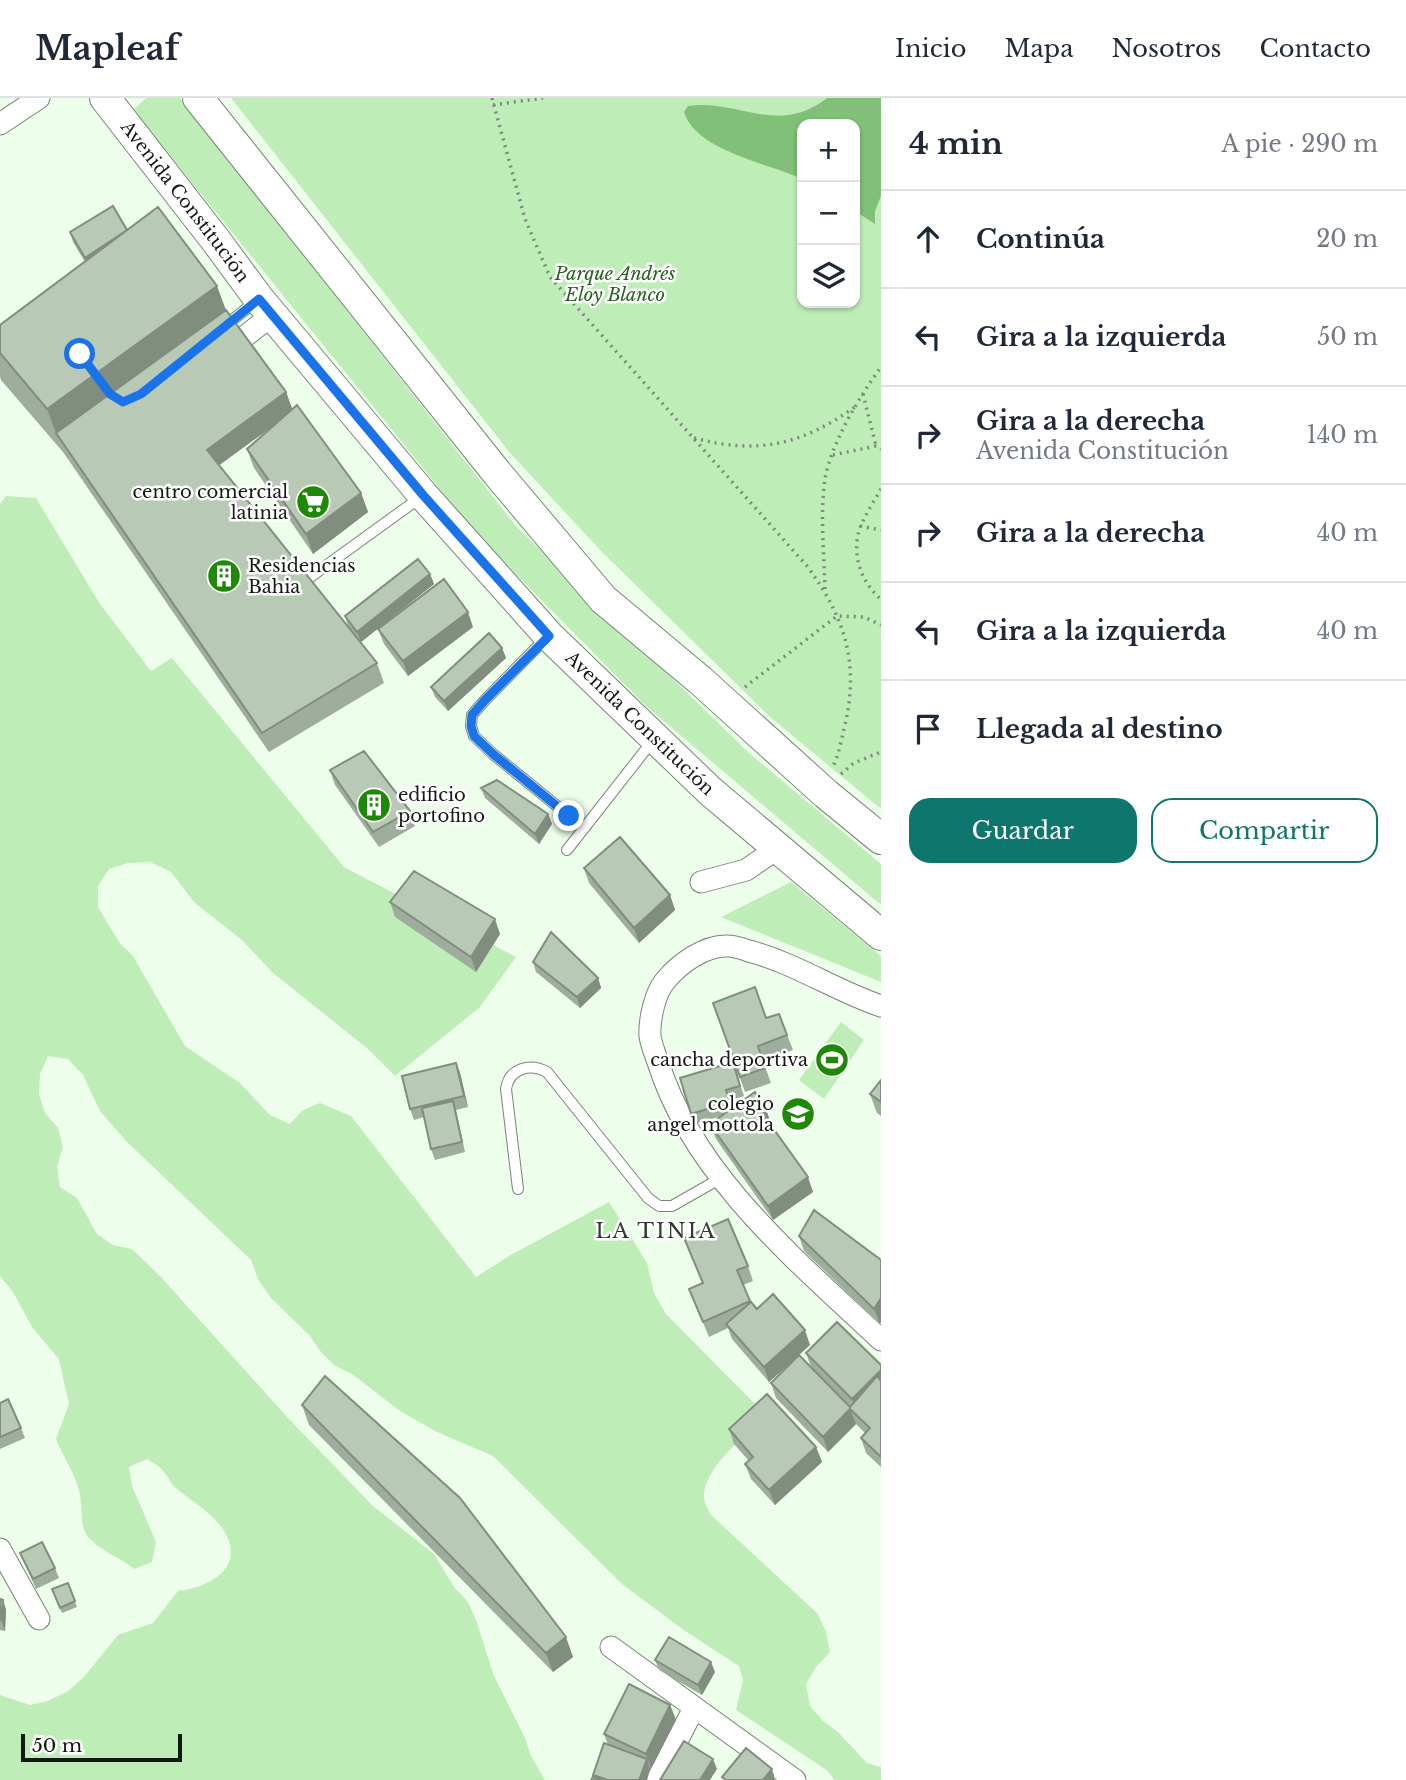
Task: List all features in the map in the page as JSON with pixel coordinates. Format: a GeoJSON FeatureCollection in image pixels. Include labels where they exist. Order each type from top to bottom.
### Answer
{"type":"FeatureCollection","features":[{"type":"Feature","properties":{"kind":"main road","name":"Avenida Constitución"},"geometry":{"type":"LineString","coordinates":[[105,98],[265,307],[423,495],[549,636],[710,791],[881,935]]}},
{"type":"Feature","properties":{"kind":"main road"},"geometry":{"type":"LineString","coordinates":[[198,98],[497,473],[603,599],[881,839]]}},
{"type":"Feature","properties":{"kind":"street"},"geometry":{"type":"LineString","coordinates":[[0,124],[39,98]]}},
{"type":"Feature","properties":{"kind":"street"},"geometry":{"type":"LineString","coordinates":[[204,368],[220,343],[265,307]]}},
{"type":"Feature","properties":{"kind":"street"},"geometry":{"type":"LineString","coordinates":[[220,343],[240,374]]}},
{"type":"Feature","properties":{"kind":"street"},"geometry":{"type":"LineString","coordinates":[[701,881],[746,870],[778,848]]}},
{"type":"Feature","properties":{"kind":"street"},"geometry":{"type":"LineString","coordinates":[[881,1006],[862,1000],[765,955],[729,946],[706,950],[680,965],[663,983],[653,1010],[650,1037],[662,1075],[681,1119],[721,1178],[747,1211],[881,1340]]}},
{"type":"Feature","properties":{"kind":"street"},"geometry":{"type":"LineString","coordinates":[[0,1549],[39,1619]]}},
{"type":"Feature","properties":{"kind":"street"},"geometry":{"type":"LineString","coordinates":[[611,1647],[795,1780]]}},
{"type":"Feature","properties":{"kind":"street"},"geometry":{"type":"LineString","coordinates":[[657,1780],[694,1707]]}},
{"type":"Feature","properties":{"kind":"lane"},"geometry":{"type":"LineString","coordinates":[[285,595],[423,495]]}},
{"type":"Feature","properties":{"kind":"lane"},"geometry":{"type":"LineString","coordinates":[[295,587],[303,597]]}},
{"type":"Feature","properties":{"kind":"lane"},"geometry":{"type":"LineString","coordinates":[[549,636],[485,700],[472,715],[471,726],[474,736],[493,754],[584,828]]}},
{"type":"Feature","properties":{"kind":"lane"},"geometry":{"type":"LineString","coordinates":[[567,849],[654,738]]}},
{"type":"Feature","properties":{"kind":"lane"},"geometry":{"type":"LineString","coordinates":[[518,1189],[506,1089],[507,1081],[513,1073],[525,1067],[538,1067],[547,1072],[648,1198],[659,1206],[672,1206],[721,1178]]}},
{"type":"Feature","properties":{"kind":"path"},"geometry":{"type":"LineString","coordinates":[[492,98],[526,219],[550,277],[807,566],[825,591],[842,628],[850,664],[851,702],[835,763],[829,772]]}},
{"type":"Feature","properties":{"kind":"path"},"geometry":{"type":"LineString","coordinates":[[493,105],[542,98]]}},
{"type":"Feature","properties":{"kind":"path"},"geometry":{"type":"LineString","coordinates":[[825,591],[825,477],[863,394],[881,367]]}},
{"type":"Feature","properties":{"kind":"path"},"geometry":{"type":"LineString","coordinates":[[863,394],[876,446]]}},
{"type":"Feature","properties":{"kind":"path"},"geometry":{"type":"LineString","coordinates":[[692,438],[736,447],[780,443],[800,438],[857,406]]}},
{"type":"Feature","properties":{"kind":"path"},"geometry":{"type":"LineString","coordinates":[[833,455],[876,446],[881,449]]}},
{"type":"Feature","properties":{"kind":"path"},"geometry":{"type":"LineString","coordinates":[[881,489],[860,526],[857,540],[857,556],[862,575],[870,590],[881,598]]}},
{"type":"Feature","properties":{"kind":"path"},"geometry":{"type":"LineString","coordinates":[[860,526],[881,530]]}},
{"type":"Feature","properties":{"kind":"path"},"geometry":{"type":"LineString","coordinates":[[736,693],[837,616],[864,617],[881,625]]}},
{"type":"Feature","properties":{"kind":"path"},"geometry":{"type":"LineString","coordinates":[[836,778],[854,763],[881,752]]}},
{"type":"Feature","properties":{"kind":"green space"},"geometry":{"type":"Polygon","coordinates":[[[146,98],[180,98],[516,526],[748,752],[881,864],[881,905],[646,706],[478,536],[133,110],[146,98]]]}},
{"type":"Feature","properties":{"kind":"green space","name":"Parque Andrés Eloy Blanco"},"geometry":{"type":"Polygon","coordinates":[[[231,98],[881,98],[881,809],[770,717],[602,552],[510,453],[231,98]]]}},
{"type":"Feature","properties":{"kind":"green space"},"geometry":{"type":"Polygon","coordinates":[[[6,496],[36,498],[100,604],[151,671],[172,658],[344,867],[516,957],[479,1008],[395,1076],[368,1049],[273,973],[242,940],[195,903],[171,872],[150,862],[128,863],[109,869],[98,886],[98,907],[119,942],[133,956],[185,1046],[240,1083],[270,1115],[290,1124],[303,1110],[320,1103],[351,1116],[476,1277],[609,1202],[647,1263],[654,1293],[666,1314],[766,1415],[729,1451],[712,1472],[704,1494],[705,1502],[711,1515],[818,1614],[826,1632],[830,1652],[816,1667],[806,1684],[810,1706],[867,1763],[881,1767],[881,1780],[834,1780],[828,1771],[736,1710],[743,1681],[739,1666],[685,1631],[622,1584],[493,1456],[437,1432],[400,1411],[352,1374],[334,1365],[310,1336],[270,1297],[258,1279],[251,1260],[127,1142],[100,1111],[83,1075],[68,1059],[48,1056],[40,1074],[39,1094],[45,1113],[58,1128],[63,1147],[57,1167],[60,1187],[77,1198],[97,1234],[113,1245],[132,1249],[160,1276],[288,1418],[373,1506],[434,1554],[454,1587],[468,1602],[494,1676],[545,1780],[0,1780],[0,1695],[30,1705],[48,1701],[68,1691],[83,1678],[118,1635],[153,1623],[178,1591],[192,1589],[215,1578],[224,1570],[231,1550],[228,1538],[219,1524],[147,1459],[129,1467],[132,1486],[156,1542],[152,1562],[134,1569],[89,1538],[83,1523],[78,1488],[56,1439],[69,1404],[59,1359],[32,1327],[13,1292],[0,1276],[0,504],[6,496]]]}},
{"type":"Feature","properties":{"kind":"green space"},"geometry":{"type":"Polygon","coordinates":[[[791,882],[881,956],[881,982],[721,917],[791,882]]]}},
{"type":"Feature","properties":{"kind":"green space","name":"cancha deportiva"},"geometry":{"type":"Polygon","coordinates":[[[841,1022],[864,1040],[824,1099],[799,1080],[841,1022]]]}},
{"type":"Feature","properties":{"kind":"shaded area"},"geometry":{"type":"Polygon","coordinates":[[[827,98],[881,98],[881,196],[875,211],[875,224],[860,214],[860,119],[797,119],[797,177],[718,146],[703,137],[691,125],[684,112],[688,106],[706,105],[774,116],[791,115],[809,109],[827,98]]]}},
{"type":"Feature","properties":{"kind":"building"},"geometry":{"type":"Polygon","coordinates":[[[113,206],[127,230],[85,258],[70,232],[113,206]]]}},
{"type":"Feature","properties":{"kind":"building"},"geometry":{"type":"Polygon","coordinates":[[[158,207],[217,286],[47,409],[0,353],[0,325],[158,207]]]}},
{"type":"Feature","properties":{"kind":"building","name":"Residencias Bahia"},"geometry":{"type":"Polygon","coordinates":[[[226,310],[286,392],[207,450],[377,663],[262,733],[56,433],[226,310]]]}},
{"type":"Feature","properties":{"kind":"building"},"geometry":{"type":"Polygon","coordinates":[[[297,405],[361,493],[306,534],[247,449],[297,405]]]}},
{"type":"Feature","properties":{"kind":"building"},"geometry":{"type":"Polygon","coordinates":[[[418,559],[430,574],[357,632],[345,616],[418,559]]]}},
{"type":"Feature","properties":{"kind":"building"},"geometry":{"type":"Polygon","coordinates":[[[444,579],[468,612],[403,661],[378,629],[444,579]]]}},
{"type":"Feature","properties":{"kind":"building"},"geometry":{"type":"Polygon","coordinates":[[[489,633],[502,648],[444,701],[431,687],[489,633]]]}},
{"type":"Feature","properties":{"kind":"building","name":"edificio portofino"},"geometry":{"type":"Polygon","coordinates":[[[364,751],[410,811],[373,832],[330,770],[364,751]]]}},
{"type":"Feature","properties":{"kind":"building"},"geometry":{"type":"Polygon","coordinates":[[[497,780],[548,814],[535,834],[481,788],[497,780]]]}},
{"type":"Feature","properties":{"kind":"building"},"geometry":{"type":"Polygon","coordinates":[[[620,837],[670,895],[634,928],[584,868],[620,837]]]}},
{"type":"Feature","properties":{"kind":"building"},"geometry":{"type":"Polygon","coordinates":[[[414,871],[495,919],[471,957],[390,902],[414,871]]]}},
{"type":"Feature","properties":{"kind":"building"},"geometry":{"type":"Polygon","coordinates":[[[551,932],[598,978],[577,997],[533,962],[551,932]]]}},
{"type":"Feature","properties":{"kind":"building"},"geometry":{"type":"Polygon","coordinates":[[[755,987],[766,1018],[779,1014],[787,1035],[758,1046],[765,1068],[740,1077],[713,1003],[755,987]]]}},
{"type":"Feature","properties":{"kind":"building"},"geometry":{"type":"Polygon","coordinates":[[[733,1062],[740,1086],[726,1090],[730,1102],[691,1114],[680,1078],[733,1062]]]}},
{"type":"Feature","properties":{"kind":"building"},"geometry":{"type":"Polygon","coordinates":[[[456,1063],[464,1096],[410,1109],[402,1076],[456,1063]]]}},
{"type":"Feature","properties":{"kind":"building"},"geometry":{"type":"Polygon","coordinates":[[[881,1080],[881,1102],[870,1094],[881,1080]]]}},
{"type":"Feature","properties":{"kind":"building"},"geometry":{"type":"Polygon","coordinates":[[[755,1092],[765,1106],[760,1110],[808,1177],[768,1206],[710,1124],[755,1092]]]}},
{"type":"Feature","properties":{"kind":"building"},"geometry":{"type":"Polygon","coordinates":[[[453,1101],[462,1142],[431,1149],[422,1108],[453,1101]]]}},
{"type":"Feature","properties":{"kind":"building"},"geometry":{"type":"Polygon","coordinates":[[[814,1210],[881,1260],[881,1298],[874,1309],[799,1236],[814,1210]]]}},
{"type":"Feature","properties":{"kind":"building"},"geometry":{"type":"Polygon","coordinates":[[[728,1219],[748,1266],[737,1270],[750,1301],[703,1322],[689,1289],[703,1283],[684,1238],[728,1219]]]}},
{"type":"Feature","properties":{"kind":"building"},"geometry":{"type":"Polygon","coordinates":[[[773,1294],[805,1330],[764,1367],[726,1324],[751,1302],[757,1309],[773,1294]]]}},
{"type":"Feature","properties":{"kind":"building"},"geometry":{"type":"Polygon","coordinates":[[[837,1322],[881,1365],[881,1370],[852,1399],[806,1353],[837,1322]]]}},
{"type":"Feature","properties":{"kind":"building"},"geometry":{"type":"Polygon","coordinates":[[[799,1355],[850,1407],[877,1376],[881,1381],[881,1457],[861,1438],[870,1428],[850,1409],[823,1437],[771,1383],[799,1355]]]}},
{"type":"Feature","properties":{"kind":"building"},"geometry":{"type":"Polygon","coordinates":[[[325,1376],[460,1498],[566,1637],[546,1653],[302,1405],[325,1376]]]}},
{"type":"Feature","properties":{"kind":"building"},"geometry":{"type":"Polygon","coordinates":[[[767,1394],[816,1447],[769,1490],[745,1464],[753,1457],[729,1429],[767,1394]]]}},
{"type":"Feature","properties":{"kind":"building"},"geometry":{"type":"Polygon","coordinates":[[[8,1399],[21,1428],[0,1437],[0,1403],[8,1399]]]}},
{"type":"Feature","properties":{"kind":"building"},"geometry":{"type":"Polygon","coordinates":[[[42,1542],[55,1568],[33,1579],[20,1553],[42,1542]]]}},
{"type":"Feature","properties":{"kind":"building"},"geometry":{"type":"Polygon","coordinates":[[[68,1583],[75,1601],[60,1608],[52,1589],[68,1583]]]}},
{"type":"Feature","properties":{"kind":"building"},"geometry":{"type":"Polygon","coordinates":[[[0,1599],[3,1600],[1,1620],[0,1620],[0,1599]]]}},
{"type":"Feature","properties":{"kind":"building"},"geometry":{"type":"Polygon","coordinates":[[[669,1637],[711,1662],[698,1685],[655,1660],[669,1637]]]}},
{"type":"Feature","properties":{"kind":"building"},"geometry":{"type":"Polygon","coordinates":[[[629,1684],[670,1705],[646,1754],[604,1734],[629,1684]]]}},
{"type":"Feature","properties":{"kind":"building"},"geometry":{"type":"Polygon","coordinates":[[[684,1741],[713,1759],[700,1780],[660,1780],[684,1741]]]}},
{"type":"Feature","properties":{"kind":"building"},"geometry":{"type":"Polygon","coordinates":[[[604,1743],[647,1759],[639,1780],[608,1780],[593,1775],[604,1743]]]}},
{"type":"Feature","properties":{"kind":"building"},"geometry":{"type":"Polygon","coordinates":[[[746,1748],[772,1769],[763,1780],[726,1780],[722,1777],[746,1748]]]}},
{"type":"Feature","properties":{"kind":"place","name":"centro comercial latinia"},"geometry":{"type":"Point","coordinates":[313,502]}},
{"type":"Feature","properties":{"kind":"place","name":"Residencias Bahia"},"geometry":{"type":"Point","coordinates":[224,576]}},
{"type":"Feature","properties":{"kind":"place","name":"edificio portofino"},"geometry":{"type":"Point","coordinates":[374,805]}},
{"type":"Feature","properties":{"kind":"place","name":"cancha deportiva"},"geometry":{"type":"Point","coordinates":[832,1060]}},
{"type":"Feature","properties":{"kind":"place","name":"colegio angel mottola"},"geometry":{"type":"Point","coordinates":[798,1114]}},
{"type":"Feature","properties":{"kind":"district","name":"LA TINIA"},"geometry":{"type":"Point","coordinates":[656,1231]}},
{"type":"Feature","properties":{"kind":"route"},"geometry":{"type":"LineString","coordinates":[[80,354],[110,394],[123,402],[141,394],[259,299],[423,495],[549,636],[485,700],[472,715],[471,726],[474,736],[493,754],[569,816]]}}]}
